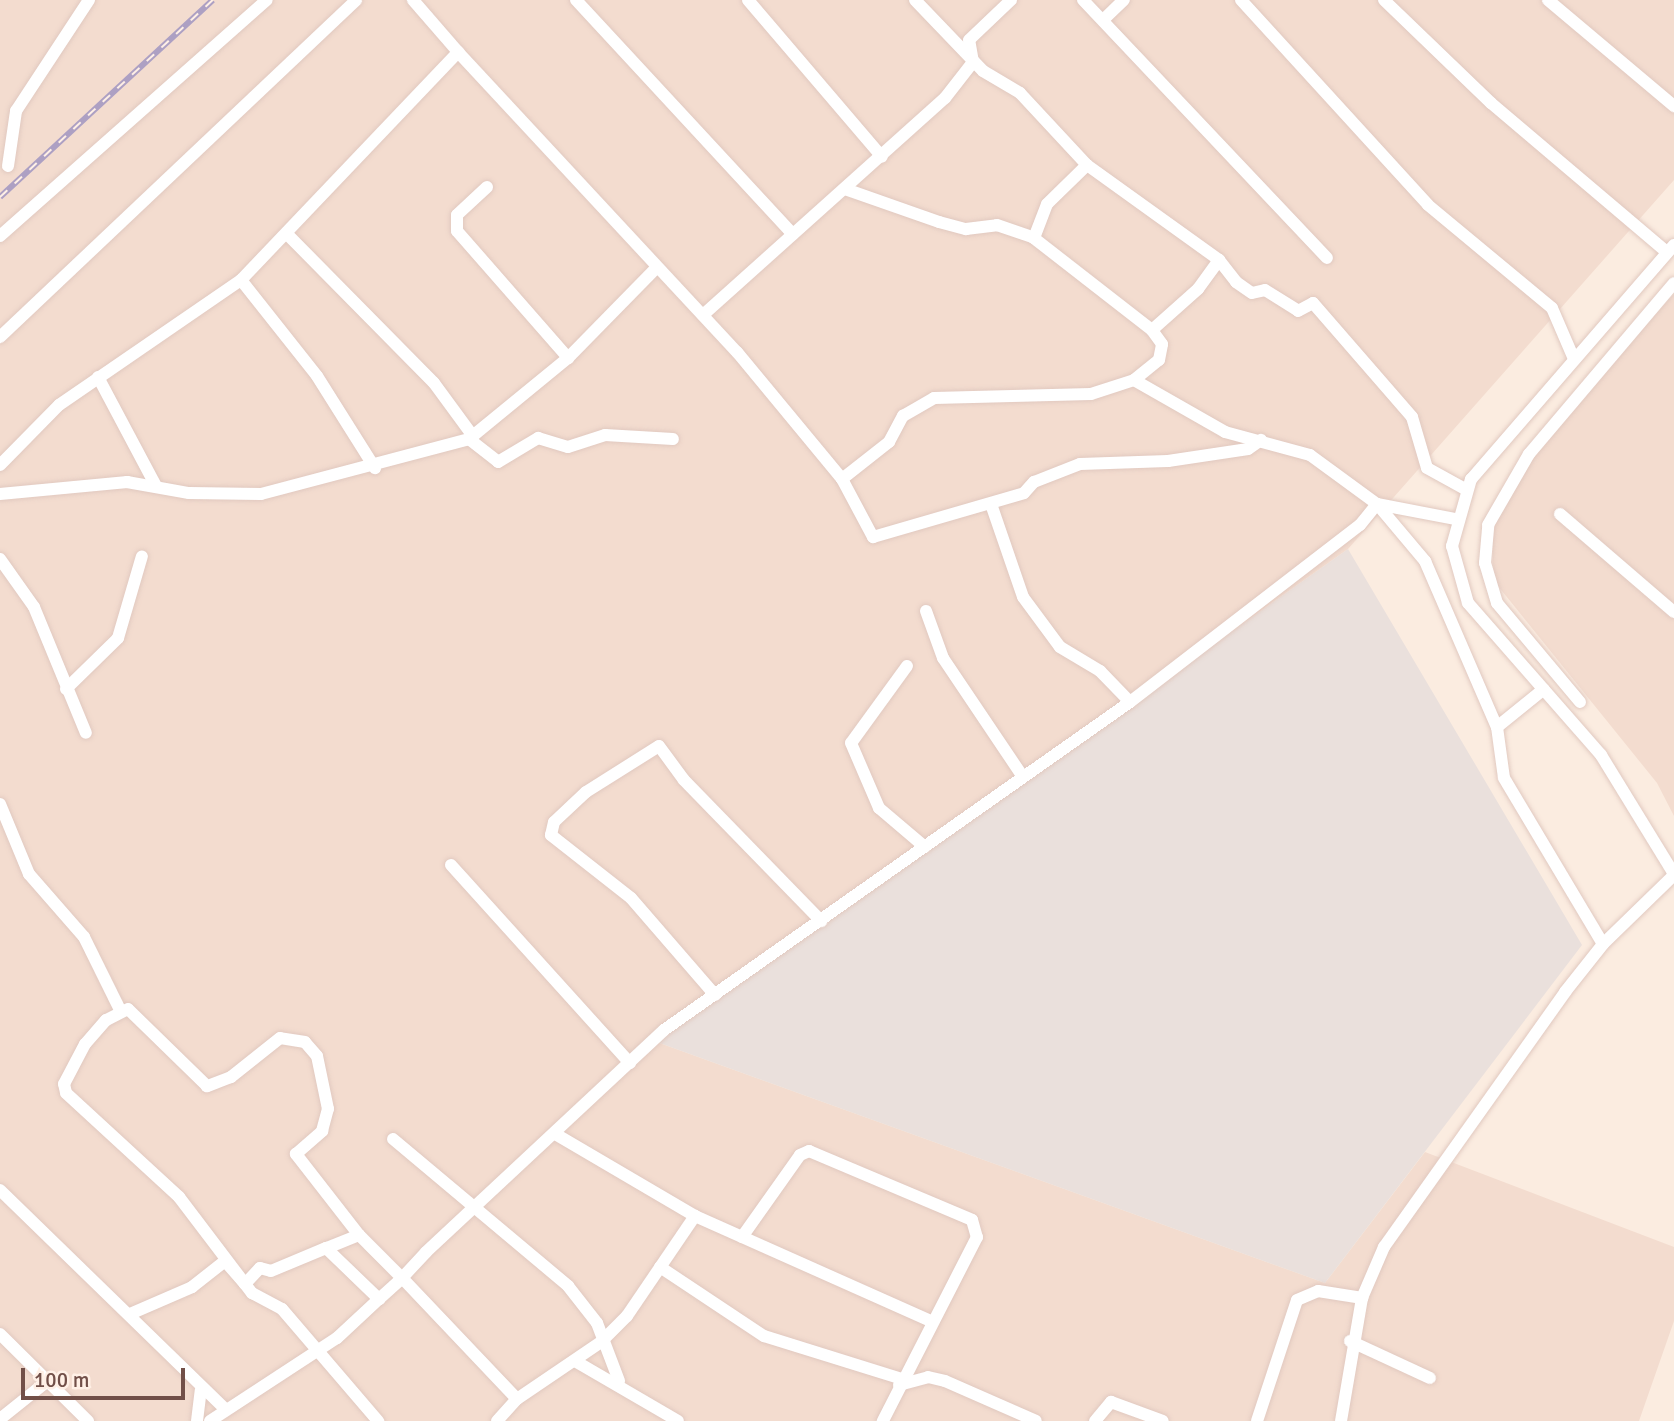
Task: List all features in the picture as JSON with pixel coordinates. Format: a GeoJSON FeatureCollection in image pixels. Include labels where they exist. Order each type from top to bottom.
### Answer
{"type":"FeatureCollection","features":[{"type":"Feature","properties":{"kind":"street"},"geometry":{"type":"LineString","coordinates":[[8,166],[16,111],[89,0]]}},
{"type":"Feature","properties":{"kind":"street"},"geometry":{"type":"LineString","coordinates":[[0,236],[267,0]]}},
{"type":"Feature","properties":{"kind":"street"},"geometry":{"type":"LineString","coordinates":[[0,337],[356,0]]}},
{"type":"Feature","properties":{"kind":"street"},"geometry":{"type":"LineString","coordinates":[[413,0],[458,52],[703,315],[842,479],[873,537],[991,504],[1080,464],[1168,461],[1248,449],[1261,440]]}},
{"type":"Feature","properties":{"kind":"street"},"geometry":{"type":"LineString","coordinates":[[576,0],[793,234]]}},
{"type":"Feature","properties":{"kind":"street"},"geometry":{"type":"LineString","coordinates":[[748,0],[882,157]]}},
{"type":"Feature","properties":{"kind":"street"},"geometry":{"type":"LineString","coordinates":[[915,0],[973,62],[1020,93],[1087,165],[1219,260],[1252,293],[1265,290],[1298,311],[1313,303],[1412,417],[1427,468],[1465,489]]}},
{"type":"Feature","properties":{"kind":"street"},"geometry":{"type":"LineString","coordinates":[[973,62],[969,40],[1011,0]]}},
{"type":"Feature","properties":{"kind":"street"},"geometry":{"type":"LineString","coordinates":[[1083,0],[1327,258]]}},
{"type":"Feature","properties":{"kind":"street"},"geometry":{"type":"LineString","coordinates":[[1103,20],[1124,0]]}},
{"type":"Feature","properties":{"kind":"street"},"geometry":{"type":"LineString","coordinates":[[1241,0],[1428,205],[1552,308],[1574,359]]}},
{"type":"Feature","properties":{"kind":"street"},"geometry":{"type":"LineString","coordinates":[[1341,1421],[1350,1341],[1362,1298],[1384,1247],[1603,944],[1674,874],[1633,800],[1544,689],[1468,603],[1455,572],[1455,519],[1465,489],[1670,249],[1491,103],[1384,0]]}},
{"type":"Feature","properties":{"kind":"street"},"geometry":{"type":"LineString","coordinates":[[1548,0],[1674,106]]}},
{"type":"Feature","properties":{"kind":"street"},"geometry":{"type":"LineString","coordinates":[[0,466],[59,405],[241,280],[458,52]]}},
{"type":"Feature","properties":{"kind":"street"},"geometry":{"type":"LineString","coordinates":[[703,315],[882,157],[973,62]]}},
{"type":"Feature","properties":{"kind":"street"},"geometry":{"type":"LineString","coordinates":[[1034,238],[1047,204],[1087,165]]}},
{"type":"Feature","properties":{"kind":"street"},"geometry":{"type":"LineString","coordinates":[[487,187],[457,215],[457,231],[568,358]]}},
{"type":"Feature","properties":{"kind":"street"},"geometry":{"type":"LineString","coordinates":[[842,479],[889,443],[903,416],[934,398],[1066,398],[1134,380],[1163,353],[1152,330],[1034,238],[997,225],[966,229],[939,222],[845,189]]}},
{"type":"Feature","properties":{"kind":"street"},"geometry":{"type":"LineString","coordinates":[[287,234],[434,383],[471,437],[498,462],[538,438],[568,447],[605,435],[673,439]]}},
{"type":"Feature","properties":{"kind":"street"},"geometry":{"type":"LineString","coordinates":[[1152,330],[1198,289],[1219,260]]}},
{"type":"Feature","properties":{"kind":"street"},"geometry":{"type":"LineString","coordinates":[[0,494],[156,486],[261,494],[375,468],[471,437],[568,358],[657,267]]}},
{"type":"Feature","properties":{"kind":"street"},"geometry":{"type":"LineString","coordinates":[[241,280],[317,376],[375,468]]}},
{"type":"Feature","properties":{"kind":"street"},"geometry":{"type":"LineString","coordinates":[[1580,702],[1497,603],[1485,563],[1486,536],[1493,508],[1529,454],[1669,299],[1674,283]]}},
{"type":"Feature","properties":{"kind":"street"},"geometry":{"type":"LineString","coordinates":[[98,377],[156,486]]}},
{"type":"Feature","properties":{"kind":"street"},"geometry":{"type":"LineString","coordinates":[[1134,380],[1205,422],[1261,440],[1295,446],[1377,504],[1425,561],[1497,727],[1504,778],[1603,944]]}},
{"type":"Feature","properties":{"kind":"street"},"geometry":{"type":"LineString","coordinates":[[991,504],[1023,597],[1060,648],[1100,671],[1130,702]]}},
{"type":"Feature","properties":{"kind":"street"},"geometry":{"type":"LineString","coordinates":[[1377,504],[1455,519]]}},
{"type":"Feature","properties":{"kind":"street"},"geometry":{"type":"LineString","coordinates":[[210,1421],[224,1408],[315,1355],[557,1135],[630,1063],[715,995],[1130,702],[1360,525],[1377,504]]}},
{"type":"Feature","properties":{"kind":"street"},"geometry":{"type":"LineString","coordinates":[[1560,514],[1674,612]]}},
{"type":"Feature","properties":{"kind":"street"},"geometry":{"type":"LineString","coordinates":[[66,689],[118,638],[142,556]]}},
{"type":"Feature","properties":{"kind":"street"},"geometry":{"type":"LineString","coordinates":[[0,559],[34,607],[86,733]]}},
{"type":"Feature","properties":{"kind":"street"},"geometry":{"type":"LineString","coordinates":[[926,611],[943,658],[1023,777]]}},
{"type":"Feature","properties":{"kind":"street"},"geometry":{"type":"LineString","coordinates":[[907,666],[851,743],[880,808],[925,847]]}},
{"type":"Feature","properties":{"kind":"street"},"geometry":{"type":"LineString","coordinates":[[1497,727],[1544,689]]}},
{"type":"Feature","properties":{"kind":"street"},"geometry":{"type":"LineString","coordinates":[[715,995],[631,898],[551,835],[554,822],[586,792],[659,746],[684,780],[821,921]]}},
{"type":"Feature","properties":{"kind":"street"},"geometry":{"type":"LineString","coordinates":[[0,804],[29,874],[83,937],[120,1010]]}},
{"type":"Feature","properties":{"kind":"street"},"geometry":{"type":"LineString","coordinates":[[451,865],[630,1063]]}},
{"type":"Feature","properties":{"kind":"street"},"geometry":{"type":"LineString","coordinates":[[120,1010],[135,1013],[188,1075],[207,1086],[231,1077],[280,1038],[305,1042],[317,1056],[328,1109],[322,1131],[296,1154],[359,1235],[517,1399]]}},
{"type":"Feature","properties":{"kind":"street"},"geometry":{"type":"LineString","coordinates":[[120,1010],[90,1038],[63,1089],[194,1213],[245,1284]]}},
{"type":"Feature","properties":{"kind":"street"},"geometry":{"type":"LineString","coordinates":[[557,1135],[695,1216],[931,1321]]}},
{"type":"Feature","properties":{"kind":"street"},"geometry":{"type":"LineString","coordinates":[[393,1139],[568,1286],[593,1315],[601,1342],[619,1381]]}},
{"type":"Feature","properties":{"kind":"street"},"geometry":{"type":"LineString","coordinates":[[742,1237],[800,1155],[809,1151],[972,1220],[978,1237],[931,1321],[883,1421]]}},
{"type":"Feature","properties":{"kind":"street"},"geometry":{"type":"LineString","coordinates":[[0,1190],[130,1314],[201,1390],[224,1408]]}},
{"type":"Feature","properties":{"kind":"street"},"geometry":{"type":"LineString","coordinates":[[497,1421],[517,1399],[601,1342],[660,1267],[695,1216]]}},
{"type":"Feature","properties":{"kind":"street"},"geometry":{"type":"LineString","coordinates":[[245,1284],[260,1268],[271,1271],[359,1235]]}},
{"type":"Feature","properties":{"kind":"street"},"geometry":{"type":"LineString","coordinates":[[326,1248],[379,1299]]}},
{"type":"Feature","properties":{"kind":"street"},"geometry":{"type":"LineString","coordinates":[[130,1314],[192,1287],[225,1261],[245,1284],[282,1309],[315,1355],[378,1421]]}},
{"type":"Feature","properties":{"kind":"street"},"geometry":{"type":"LineString","coordinates":[[660,1267],[764,1336],[900,1382],[928,1377],[945,1381],[1035,1421]]}},
{"type":"Feature","properties":{"kind":"street"},"geometry":{"type":"LineString","coordinates":[[1258,1421],[1297,1300],[1318,1291],[1362,1298]]}},
{"type":"Feature","properties":{"kind":"street"},"geometry":{"type":"LineString","coordinates":[[0,1334],[50,1379],[88,1421]]}},
{"type":"Feature","properties":{"kind":"street"},"geometry":{"type":"LineString","coordinates":[[1350,1341],[1430,1378]]}},
{"type":"Feature","properties":{"kind":"street"},"geometry":{"type":"LineString","coordinates":[[575,1361],[619,1381],[678,1421]]}},
{"type":"Feature","properties":{"kind":"street"},"geometry":{"type":"LineString","coordinates":[[0,1419],[50,1379]]}},
{"type":"Feature","properties":{"kind":"street"},"geometry":{"type":"LineString","coordinates":[[197,1421],[201,1390]]}},
{"type":"Feature","properties":{"kind":"street"},"geometry":{"type":"LineString","coordinates":[[1094,1420],[1111,1402],[1163,1421]]}},
{"type":"Feature","properties":{"kind":"shaded area"},"geometry":{"type":"Polygon","coordinates":[[[0,0],[1674,0],[1674,180],[1348,549],[654,1041],[1325,1283],[1425,1152],[1674,1247],[1674,1321],[1639,1421],[0,1421],[0,0]]]}},
{"type":"Feature","properties":{"kind":"shaded area"},"geometry":{"type":"Polygon","coordinates":[[[1674,294],[1674,816],[1657,783],[1494,581],[1491,514],[1523,457],[1674,294]]]}},
{"type":"Feature","properties":{"kind":"shaded area"},"geometry":{"type":"Polygon","coordinates":[[[1348,549],[1582,945],[1325,1283],[654,1041],[1348,549]]]}},
{"type":"Feature","properties":{"kind":"railway"},"geometry":{"type":"LineString","coordinates":[[0,197],[213,0]]}}]}
